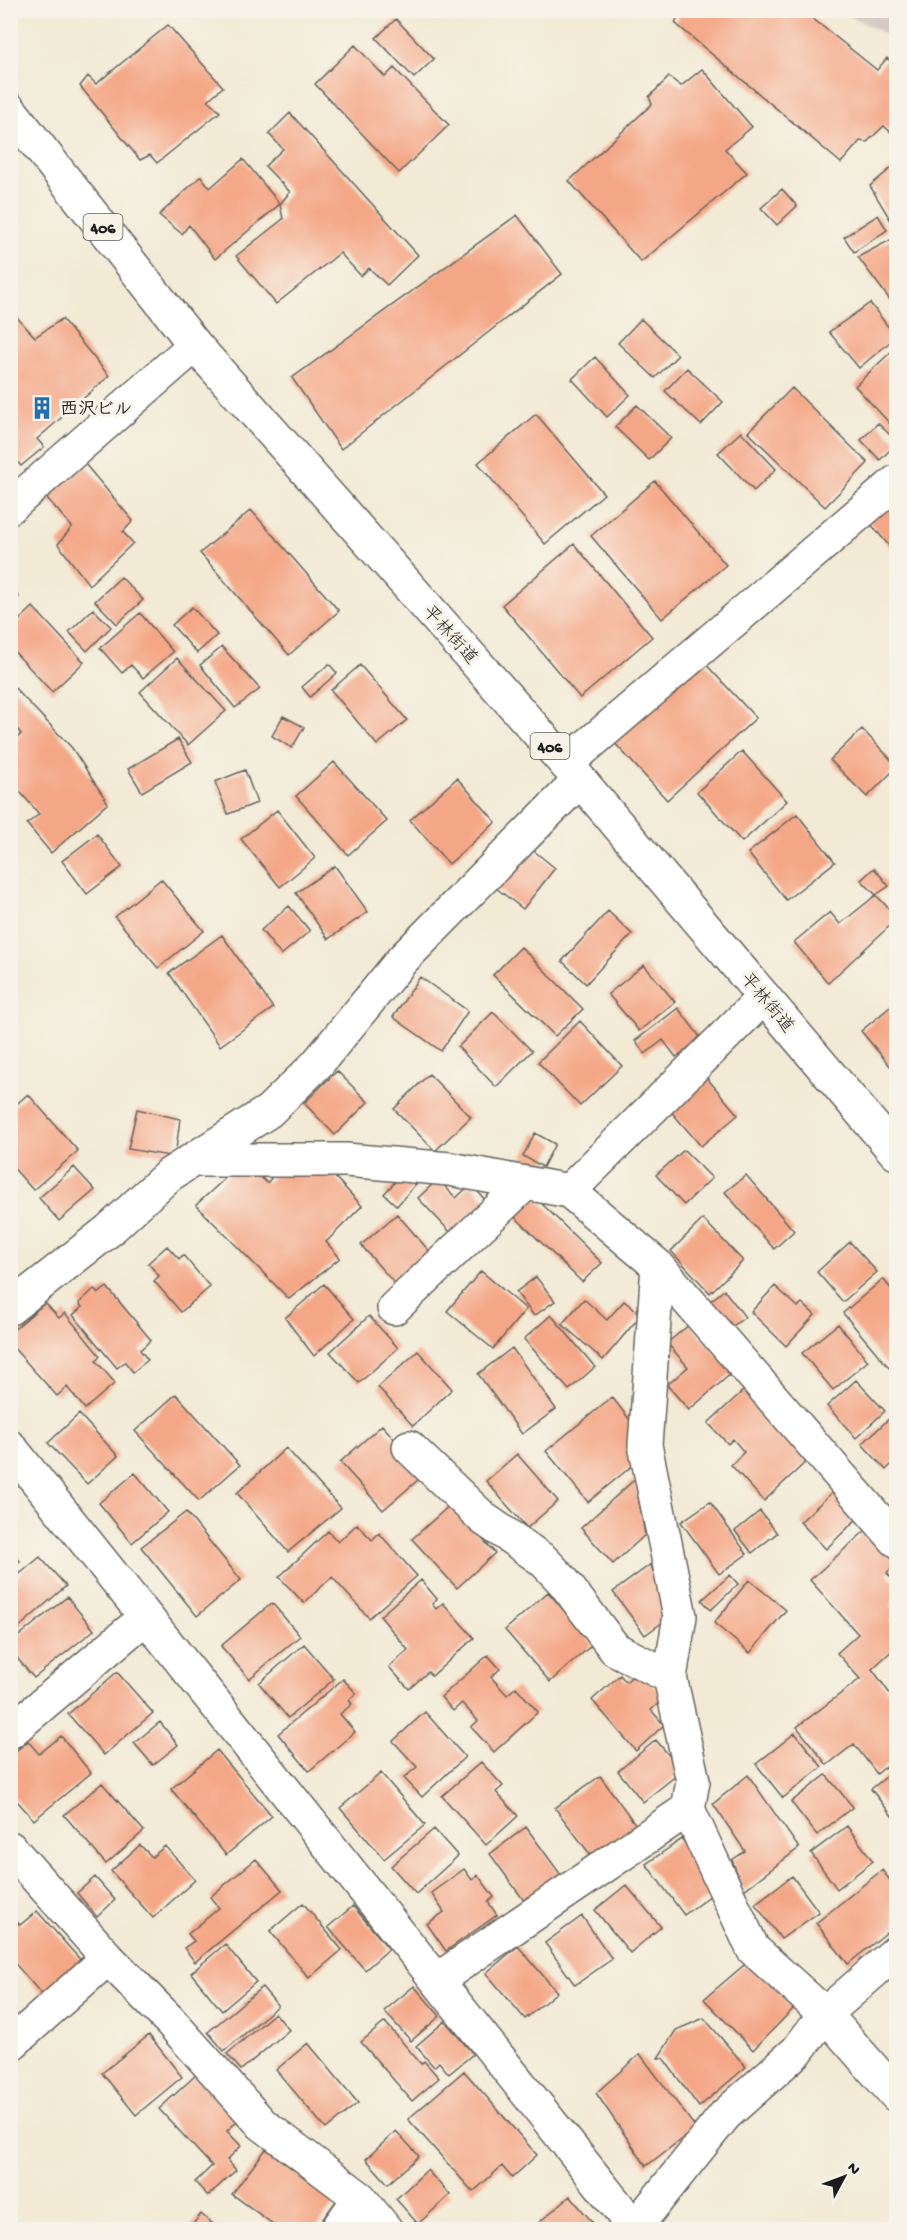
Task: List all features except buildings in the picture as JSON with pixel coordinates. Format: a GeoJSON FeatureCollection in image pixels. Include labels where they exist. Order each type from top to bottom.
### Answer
{"type":"FeatureCollection","features":[{"type":"Feature","properties":{"kind":"main road","name":"平林街道"},"geometry":{"type":"LineString","coordinates":[[10,110],[195,345],[573,772],[897,1153]]}},
{"type":"Feature","properties":{"kind":"main road"},"geometry":{"type":"LineString","coordinates":[[10,507],[195,345]]}},
{"type":"Feature","properties":{"kind":"main road"},"geometry":{"type":"LineString","coordinates":[[10,1308],[108,1231],[169,1175],[268,1110],[303,1078],[402,960],[573,772],[897,482]]}},
{"type":"Feature","properties":{"kind":"main road"},"geometry":{"type":"LineString","coordinates":[[569,1191],[764,997]]}},
{"type":"Feature","properties":{"kind":"main road"},"geometry":{"type":"LineString","coordinates":[[195,1160],[346,1160],[450,1169],[569,1191],[658,1266],[897,1540]]}},
{"type":"Feature","properties":{"kind":"main road"},"geometry":{"type":"LineString","coordinates":[[394,1308],[526,1183]]}},
{"type":"Feature","properties":{"kind":"main road"},"geometry":{"type":"LineString","coordinates":[[658,1266],[645,1445],[680,1616],[670,1677],[693,1781],[688,1809],[753,1949],[825,2014],[897,2095]]}},
{"type":"Feature","properties":{"kind":"main road"},"geometry":{"type":"LineString","coordinates":[[10,1447],[619,2208],[633,2229],[725,2115],[797,2051],[825,2014],[897,1952]]}},
{"type":"Feature","properties":{"kind":"main road"},"geometry":{"type":"LineString","coordinates":[[409,1447],[484,1519],[543,1560],[563,1581],[615,1649],[670,1677]]}},
{"type":"Feature","properties":{"kind":"main road"},"geometry":{"type":"LineString","coordinates":[[10,1732],[146,1617]]}},
{"type":"Feature","properties":{"kind":"main road"},"geometry":{"type":"LineString","coordinates":[[437,1980],[688,1809]]}},
{"type":"Feature","properties":{"kind":"main road"},"geometry":{"type":"LineString","coordinates":[[10,1848],[262,2124],[360,2198],[386,2229]]}},
{"type":"Feature","properties":{"kind":"main road"},"geometry":{"type":"LineString","coordinates":[[10,2045],[108,1958]]}},
{"type":"Feature","properties":{"kind":"main road"},"geometry":{"type":"LineString","coordinates":[[337,2229],[360,2198]]}},
{"type":"Feature","properties":{"kind":"shaded area"},"geometry":{"type":"Polygon","coordinates":[[[841,11],[896,11],[896,40],[841,11]]]}},
{"type":"Feature","properties":{"kind":"place","name":"西沢ビル"},"geometry":{"type":"Point","coordinates":[42,408]}}]}
